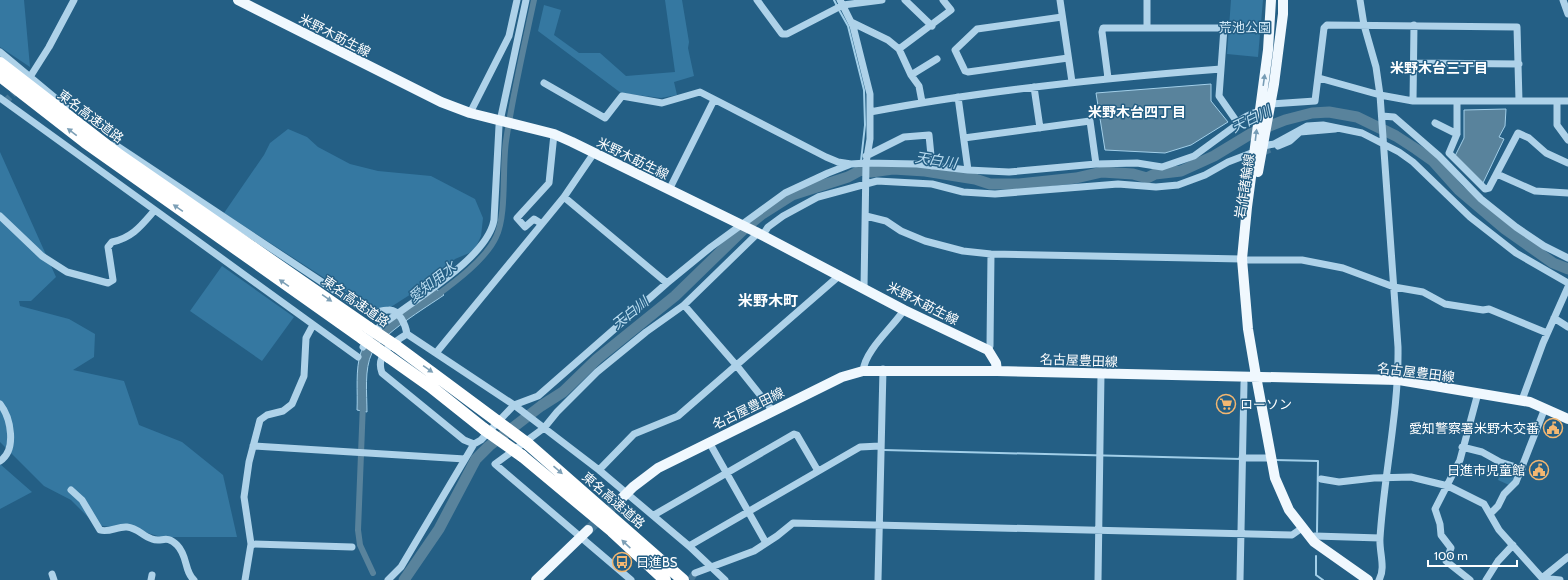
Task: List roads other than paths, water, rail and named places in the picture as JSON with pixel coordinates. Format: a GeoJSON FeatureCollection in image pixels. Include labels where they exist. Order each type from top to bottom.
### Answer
{"type":"FeatureCollection","features":[{"type":"Feature","properties":{"kind":"highway","name":"東名高速道路"},"geometry":{"type":"LineString","coordinates":[[0,62],[119,155],[396,346],[528,444],[683,580]]}},
{"type":"Feature","properties":{"kind":"highway","name":"東名高速道路"},"geometry":{"type":"LineString","coordinates":[[0,77],[85,142],[362,342],[389,357],[430,386],[522,456],[612,531],[665,580]]}},
{"type":"Feature","properties":{"kind":"main road","name":"米野木莇生線"},"geometry":{"type":"LineString","coordinates":[[238,0],[408,86],[470,113],[554,134],[840,275],[904,310],[988,350]]}},
{"type":"Feature","properties":{"kind":"main road","name":"岩作諸輪線"},"geometry":{"type":"LineString","coordinates":[[1271,0],[1264,111],[1264,147],[1245,259],[1248,329],[1275,478],[1283,498],[1302,528],[1325,551],[1368,580]]}},
{"type":"Feature","properties":{"kind":"main road","name":"岩作諸輪線"},"geometry":{"type":"LineString","coordinates":[[1264,111],[1282,22],[1283,0]]}},
{"type":"Feature","properties":{"kind":"main road"},"geometry":{"type":"LineString","coordinates":[[988,350],[996,363],[997,370]]}},
{"type":"Feature","properties":{"kind":"main road","name":"名古屋豊田線"},"geometry":{"type":"LineString","coordinates":[[619,501],[658,468],[772,410],[842,377],[863,371],[883,369],[997,370],[1101,374],[1399,380],[1522,400],[1545,408],[1568,419]]}},
{"type":"Feature","properties":{"kind":"main road"},"geometry":{"type":"LineString","coordinates":[[536,580],[585,534]]}},
{"type":"Feature","properties":{"kind":"street"},"geometry":{"type":"LineString","coordinates":[[30,77],[49,47],[74,0]]}},
{"type":"Feature","properties":{"kind":"street"},"geometry":{"type":"LineString","coordinates":[[470,113],[509,36],[517,0]]}},
{"type":"Feature","properties":{"kind":"street"},"geometry":{"type":"LineString","coordinates":[[362,342],[371,333],[452,274],[490,233],[494,220],[501,120],[526,0]]}},
{"type":"Feature","properties":{"kind":"street"},"geometry":{"type":"LineString","coordinates":[[757,0],[782,34],[786,34],[841,3],[882,0]]}},
{"type":"Feature","properties":{"kind":"street"},"geometry":{"type":"LineString","coordinates":[[905,0],[932,26]]}},
{"type":"Feature","properties":{"kind":"street"},"geometry":{"type":"LineString","coordinates":[[899,49],[932,26],[951,10],[943,0]]}},
{"type":"Feature","properties":{"kind":"street"},"geometry":{"type":"LineString","coordinates":[[1060,0],[1072,82]]}},
{"type":"Feature","properties":{"kind":"street"},"geometry":{"type":"LineString","coordinates":[[1147,0],[1147,28]]}},
{"type":"Feature","properties":{"kind":"street"},"geometry":{"type":"LineString","coordinates":[[1360,0],[1364,25],[1375,62],[1380,95],[1399,380],[1380,538],[1382,572],[1379,580]]}},
{"type":"Feature","properties":{"kind":"street"},"geometry":{"type":"LineString","coordinates":[[1563,0],[1568,14]]}},
{"type":"Feature","properties":{"kind":"street"},"geometry":{"type":"LineString","coordinates":[[841,3],[851,22],[870,94],[870,139],[866,159],[867,183],[864,288]]}},
{"type":"Feature","properties":{"kind":"street"},"geometry":{"type":"LineString","coordinates":[[1062,17],[977,29],[956,47],[955,52],[965,71],[968,72],[1068,58]]}},
{"type":"Feature","properties":{"kind":"street"},"geometry":{"type":"LineString","coordinates":[[851,22],[888,40],[899,49],[911,75],[919,86],[922,102]]}},
{"type":"Feature","properties":{"kind":"street"},"geometry":{"type":"LineString","coordinates":[[1413,101],[1414,25]]}},
{"type":"Feature","properties":{"kind":"street"},"geometry":{"type":"LineString","coordinates":[[866,159],[968,170],[1009,172],[1096,164],[1137,163],[1156,167],[1173,164],[1186,160],[1202,152],[1236,126],[1237,122],[1252,113],[1315,100],[1325,26],[1515,26],[1519,28],[1519,102]]}},
{"type":"Feature","properties":{"kind":"street"},"geometry":{"type":"LineString","coordinates":[[1108,78],[1102,32],[1103,28],[1224,28],[1220,98],[1237,122]]}},
{"type":"Feature","properties":{"kind":"street"},"geometry":{"type":"LineString","coordinates":[[0,52],[111,142],[303,270],[370,313],[390,309],[397,314],[406,325],[407,334]]}},
{"type":"Feature","properties":{"kind":"street"},"geometry":{"type":"LineString","coordinates":[[911,75],[937,59]]}},
{"type":"Feature","properties":{"kind":"street"},"geometry":{"type":"LineString","coordinates":[[1414,63],[1519,64]]}},
{"type":"Feature","properties":{"kind":"street"},"geometry":{"type":"LineString","coordinates":[[870,112],[922,102],[1072,82],[1221,68]]}},
{"type":"Feature","properties":{"kind":"street"},"geometry":{"type":"LineString","coordinates":[[1319,78],[1380,95],[1413,101],[1568,101]]}},
{"type":"Feature","properties":{"kind":"street"},"geometry":{"type":"LineString","coordinates":[[544,83],[605,118],[622,96],[662,103],[700,92],[826,157],[838,162],[851,164]]}},
{"type":"Feature","properties":{"kind":"street"},"geometry":{"type":"LineString","coordinates":[[1034,87],[1040,128]]}},
{"type":"Feature","properties":{"kind":"street"},"geometry":{"type":"LineString","coordinates":[[0,98],[358,358]]}},
{"type":"Feature","properties":{"kind":"street"},"geometry":{"type":"LineString","coordinates":[[958,98],[968,170]]}},
{"type":"Feature","properties":{"kind":"street"},"geometry":{"type":"LineString","coordinates":[[669,190],[714,100]]}},
{"type":"Feature","properties":{"kind":"street"},"geometry":{"type":"LineString","coordinates":[[1457,101],[1457,134],[1449,151],[1449,155],[1485,189],[1490,188],[1518,133],[1529,138],[1546,153],[1568,163]]}},
{"type":"Feature","properties":{"kind":"street"},"geometry":{"type":"LineString","coordinates":[[1557,101],[1557,125],[1568,140]]}},
{"type":"Feature","properties":{"kind":"street"},"geometry":{"type":"LineString","coordinates":[[1382,118],[1394,117],[1439,156],[1481,199],[1516,227],[1544,246],[1568,258]]}},
{"type":"Feature","properties":{"kind":"street"},"geometry":{"type":"LineString","coordinates":[[964,138],[1090,121],[1096,164]]}},
{"type":"Feature","properties":{"kind":"street"},"geometry":{"type":"LineString","coordinates":[[1435,123],[1457,134]]}},
{"type":"Feature","properties":{"kind":"street"},"geometry":{"type":"LineString","coordinates":[[631,580],[585,534],[496,464],[544,428],[557,412],[597,372],[646,332],[684,305],[758,234],[782,216],[818,197],[867,183],[900,181],[932,184],[963,192],[1015,194],[1118,184],[1156,187],[1178,185],[1204,175],[1228,162],[1274,144],[1307,126],[1323,124],[1362,133],[1399,152],[1414,162],[1454,202],[1499,240],[1532,263],[1568,283]]}},
{"type":"Feature","properties":{"kind":"street"},"geometry":{"type":"LineString","coordinates":[[542,224],[534,219],[525,227],[517,218],[549,183],[554,134]]}},
{"type":"Feature","properties":{"kind":"street"},"geometry":{"type":"LineString","coordinates":[[388,580],[401,567],[474,444],[481,440],[516,407],[538,396],[667,283],[741,226],[785,193],[810,180],[866,159],[904,137],[929,135],[932,166]]}},
{"type":"Feature","properties":{"kind":"street"},"geometry":{"type":"LineString","coordinates":[[436,353],[564,197],[594,153]]}},
{"type":"Feature","properties":{"kind":"street"},"geometry":{"type":"LineString","coordinates":[[1204,175],[1211,175],[1244,160]]}},
{"type":"Feature","properties":{"kind":"street"},"geometry":{"type":"LineString","coordinates":[[1497,174],[1535,191],[1568,193]]}},
{"type":"Feature","properties":{"kind":"street"},"geometry":{"type":"LineString","coordinates":[[564,197],[667,283]]}},
{"type":"Feature","properties":{"kind":"street"},"geometry":{"type":"LineString","coordinates":[[0,216],[42,256],[67,272],[108,283],[113,280],[108,247],[112,242],[123,240],[135,233],[154,211]]}},
{"type":"Feature","properties":{"kind":"street"},"geometry":{"type":"LineString","coordinates":[[866,216],[886,221],[901,231],[925,241],[962,251],[991,254],[1302,260],[1343,268],[1394,288],[1423,292],[1445,304],[1483,310],[1489,309],[1547,333]]}},
{"type":"Feature","properties":{"kind":"street"},"geometry":{"type":"LineString","coordinates":[[988,350],[990,346],[991,254]]}},
{"type":"Feature","properties":{"kind":"street"},"geometry":{"type":"LineString","coordinates":[[599,470],[634,434],[678,416],[840,275]]}},
{"type":"Feature","properties":{"kind":"street"},"geometry":{"type":"LineString","coordinates":[[1522,400],[1547,333],[1568,287]]}},
{"type":"Feature","properties":{"kind":"street"},"geometry":{"type":"LineString","coordinates":[[684,305],[737,366],[772,410]]}},
{"type":"Feature","properties":{"kind":"street"},"geometry":{"type":"LineString","coordinates":[[863,371],[864,365],[874,349],[904,310]]}},
{"type":"Feature","properties":{"kind":"street"},"geometry":{"type":"LineString","coordinates":[[1554,318],[1568,327]]}},
{"type":"Feature","properties":{"kind":"street"},"geometry":{"type":"LineString","coordinates":[[246,580],[251,544],[244,497],[253,446],[260,420],[267,415],[283,411],[292,404],[304,376],[306,338],[313,325]]}},
{"type":"Feature","properties":{"kind":"street"},"geometry":{"type":"LineString","coordinates":[[407,334],[516,407],[628,492],[725,580]]}},
{"type":"Feature","properties":{"kind":"street"},"geometry":{"type":"LineString","coordinates":[[407,334],[398,339],[382,355],[380,366],[382,373],[464,440],[474,444]]}},
{"type":"Feature","properties":{"kind":"street"},"geometry":{"type":"LineString","coordinates":[[878,580],[883,369]]}},
{"type":"Feature","properties":{"kind":"street"},"geometry":{"type":"LineString","coordinates":[[1098,580],[1101,374]]}},
{"type":"Feature","properties":{"kind":"street"},"geometry":{"type":"LineString","coordinates":[[1240,580],[1244,383]]}},
{"type":"Feature","properties":{"kind":"street"},"geometry":{"type":"LineString","coordinates":[[1470,580],[1446,562],[1451,548],[1441,535],[1439,520],[1435,512],[1460,460],[1462,447],[1478,393]]}},
{"type":"Feature","properties":{"kind":"street"},"geometry":{"type":"LineString","coordinates":[[0,404],[8,416],[10,427],[9,446],[5,458],[0,461]]}},
{"type":"Feature","properties":{"kind":"street"},"geometry":{"type":"LineString","coordinates":[[1490,514],[1498,506],[1504,494],[1516,482],[1545,408]]}},
{"type":"Feature","properties":{"kind":"street"},"geometry":{"type":"LineString","coordinates":[[654,515],[794,434],[797,435],[818,472]]}},
{"type":"Feature","properties":{"kind":"street"},"geometry":{"type":"LineString","coordinates":[[709,442],[766,543]]}},
{"type":"Feature","properties":{"kind":"street"},"geometry":{"type":"LineString","coordinates":[[253,446],[465,459]]}},
{"type":"Feature","properties":{"kind":"street"},"geometry":{"type":"LineString","coordinates":[[689,546],[860,447],[880,446]]}},
{"type":"Feature","properties":{"kind":"street"},"geometry":{"type":"LineString","coordinates":[[1462,447],[1482,452],[1500,462],[1522,469]]}},
{"type":"Feature","properties":{"kind":"street"},"geometry":{"type":"LineString","coordinates":[[1242,458],[1271,458]]}},
{"type":"Feature","properties":{"kind":"street"},"geometry":{"type":"LineString","coordinates":[[1321,479],[1339,482],[1387,477],[1411,477],[1448,486],[1481,502],[1488,509],[1499,530],[1542,578],[1560,580]]}},
{"type":"Feature","properties":{"kind":"street"},"geometry":{"type":"LineString","coordinates":[[71,490],[82,500],[100,530],[107,531],[122,527],[129,527],[137,529],[152,540],[168,539],[173,542],[183,553],[187,562],[188,571],[194,580]]}},
{"type":"Feature","properties":{"kind":"street"},"geometry":{"type":"LineString","coordinates":[[695,573],[754,550],[793,523],[1292,535],[1302,528]]}},
{"type":"Feature","properties":{"kind":"street"},"geometry":{"type":"LineString","coordinates":[[1315,536],[1380,538]]}},
{"type":"Feature","properties":{"kind":"street"},"geometry":{"type":"LineString","coordinates":[[251,544],[352,547]]}},
{"type":"Feature","properties":{"kind":"street"},"geometry":{"type":"LineString","coordinates":[[1486,580],[1498,561],[1513,545]]}},
{"type":"Feature","properties":{"kind":"street"},"geometry":{"type":"LineString","coordinates":[[1542,578],[1568,557]]}},
{"type":"Feature","properties":{"kind":"waterway","name":"愛知用水"},"geometry":{"type":"LineString","coordinates":[[436,296],[478,262],[496,237],[499,228],[503,204],[506,141],[515,88],[534,0]]}},
{"type":"Feature","properties":{"kind":"waterway"},"geometry":{"type":"LineString","coordinates":[[834,0],[837,6]]}},
{"type":"Feature","properties":{"kind":"waterway"},"geometry":{"type":"LineString","coordinates":[[839,10],[848,26],[864,90],[865,125],[861,161]]}},
{"type":"Feature","properties":{"kind":"waterway","name":"天白川"},"geometry":{"type":"LineString","coordinates":[[404,580],[439,529],[476,459],[489,446],[541,406],[563,392],[597,359],[675,296],[745,228],[762,214],[792,195],[848,177],[861,170],[871,172],[893,169],[925,171],[975,179],[990,184],[1019,184],[1076,178],[1102,172],[1133,174],[1147,178],[1155,174],[1181,171],[1214,156],[1252,133],[1285,120],[1312,113],[1329,112],[1357,117],[1396,136],[1416,149],[1433,161],[1459,190],[1505,229],[1553,263],[1568,269]]}},
{"type":"Feature","properties":{"kind":"waterway","name":"愛知用水"},"geometry":{"type":"LineString","coordinates":[[363,403],[358,530],[360,545],[373,573]]}},
{"type":"Feature","properties":{"kind":"waterway"},"geometry":{"type":"LineString","coordinates":[[884,450],[1241,459]]}},
{"type":"Feature","properties":{"kind":"waterway"},"geometry":{"type":"LineString","coordinates":[[1275,460],[1318,461],[1317,532]]}},
{"type":"Feature","properties":{"kind":"waterway"},"geometry":{"type":"LineString","coordinates":[[1316,556],[1316,575],[1323,580]]}},
{"type":"Feature","properties":{"kind":"tunnel"},"geometry":{"type":"LineString","coordinates":[[5,102],[19,88]]}},
{"type":"Feature","properties":{"kind":"tunnel"},"geometry":{"type":"LineString","coordinates":[[1244,160],[1273,148]]}},
{"type":"Feature","properties":{"kind":"tunnel"},"geometry":{"type":"LineString","coordinates":[[588,530],[619,501]]}},
{"type":"Feature","properties":{"kind":"tunnel"},"geometry":{"type":"LineString","coordinates":[[690,580],[695,573]]}},
{"type":"Feature","properties":{"kind":"place","name":"ローソン"},"geometry":{"type":"Point","coordinates":[1226,404]}},
{"type":"Feature","properties":{"kind":"place","name":"愛知警察署米野木交番"},"geometry":{"type":"Point","coordinates":[1553,428]}},
{"type":"Feature","properties":{"kind":"place","name":"日進市児童館"},"geometry":{"type":"Point","coordinates":[1539,470]}},
{"type":"Feature","properties":{"kind":"place","name":"日進BS"},"geometry":{"type":"Point","coordinates":[622,562]}},
{"type":"Feature","properties":{"kind":"district","name":"米野木台三丁目"},"geometry":{"type":"Point","coordinates":[1439,68]}},
{"type":"Feature","properties":{"kind":"district","name":"米野木台四丁目"},"geometry":{"type":"Point","coordinates":[1137,112]}},
{"type":"Feature","properties":{"kind":"district","name":"米野木町"},"geometry":{"type":"Point","coordinates":[768,301]}},
{"type":"Feature","properties":{"kind":"park label","name":"荒池公園"},"geometry":{"type":"Point","coordinates":[1245,27]}}]}
